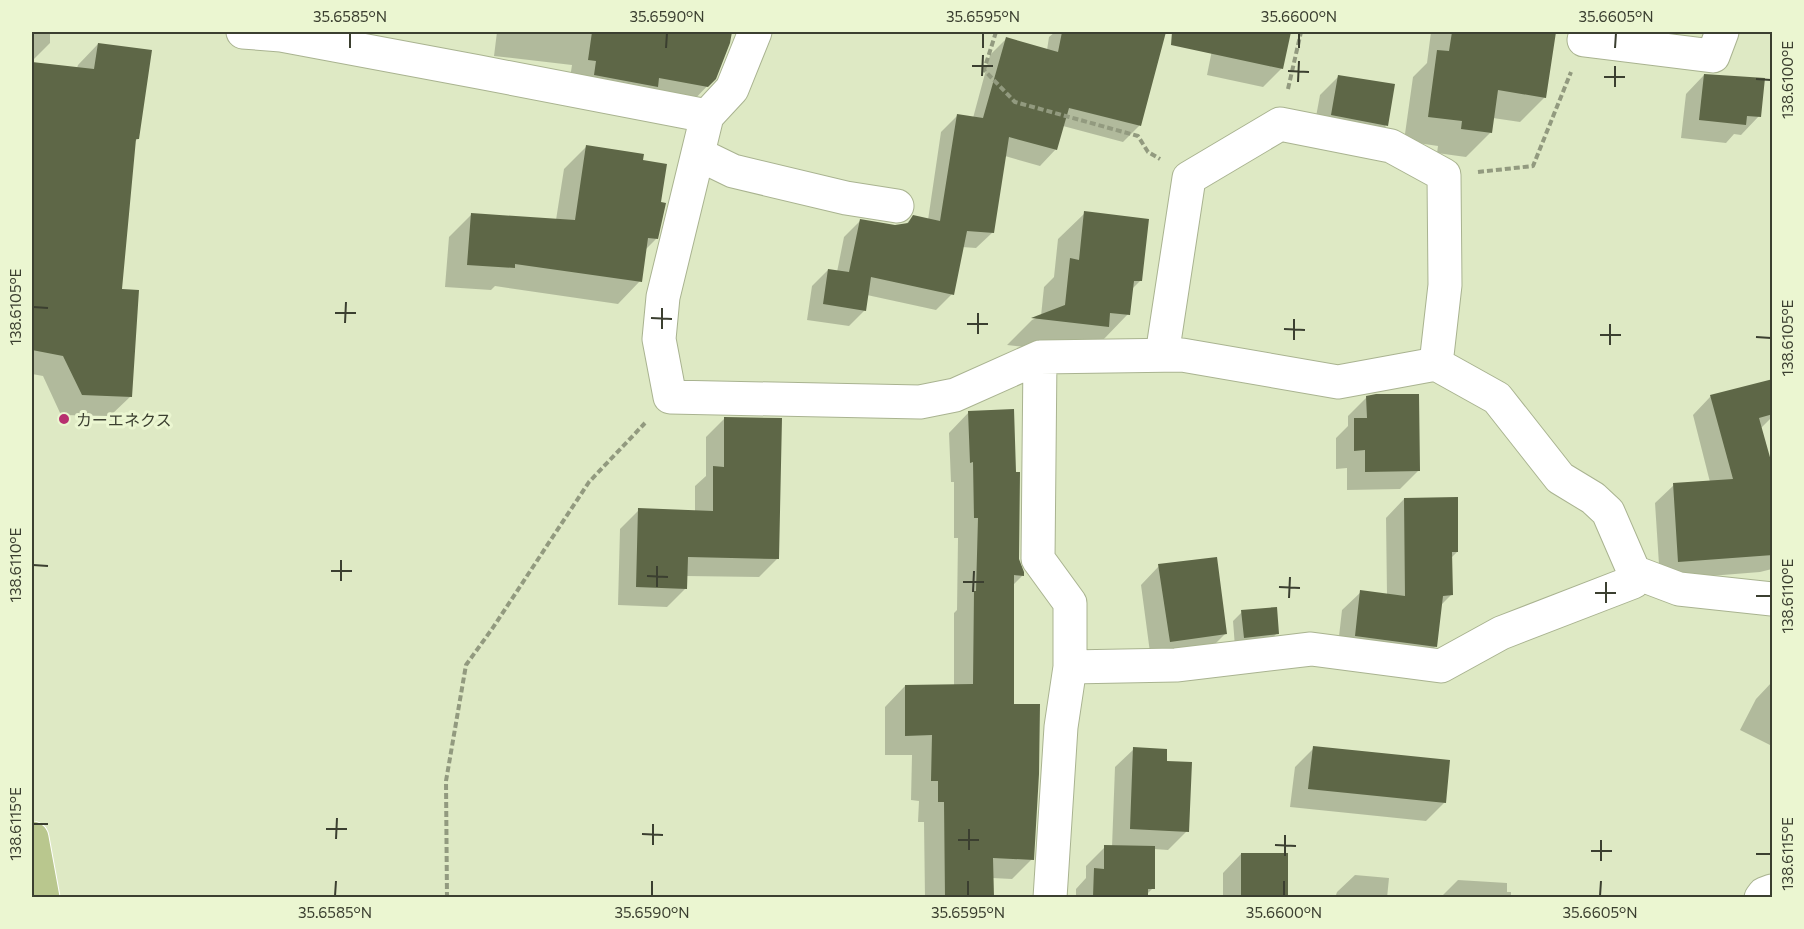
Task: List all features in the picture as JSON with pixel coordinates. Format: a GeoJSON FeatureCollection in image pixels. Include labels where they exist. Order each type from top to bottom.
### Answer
{"type":"FeatureCollection","features":[{"type":"Feature","properties":{"kind":"main road"},"geometry":{"type":"LineString","coordinates":[[32,838],[43,897]]}},
{"type":"Feature","properties":{"kind":"lane"},"geometry":{"type":"LineString","coordinates":[[243,32],[281,35],[707,116]]}},
{"type":"Feature","properties":{"kind":"lane"},"geometry":{"type":"LineString","coordinates":[[755,32],[732,89],[707,116],[663,297],[659,339],[670,397],[920,402],[955,395],[1040,357],[1182,355],[1338,382],[1436,364],[1497,399],[1560,478],[1593,498],[1608,512],[1634,572],[1633,582],[1501,633],[1441,666],[1311,649],[1176,665],[1070,667]]}},
{"type":"Feature","properties":{"kind":"lane"},"geometry":{"type":"LineString","coordinates":[[1584,40],[1713,56],[1722,32]]}},
{"type":"Feature","properties":{"kind":"lane"},"geometry":{"type":"LineString","coordinates":[[1162,355],[1189,178],[1280,124],[1391,146],[1444,175],[1445,285],[1436,364]]}},
{"type":"Feature","properties":{"kind":"lane"},"geometry":{"type":"LineString","coordinates":[[698,154],[733,171],[846,198],[897,206]]}},
{"type":"Feature","properties":{"kind":"lane"},"geometry":{"type":"LineString","coordinates":[[1040,357],[1038,559],[1070,603],[1070,667],[1061,727],[1050,897]]}},
{"type":"Feature","properties":{"kind":"lane"},"geometry":{"type":"LineString","coordinates":[[1634,572],[1679,589],[1773,599]]}},
{"type":"Feature","properties":{"kind":"lane"},"geometry":{"type":"LineString","coordinates":[[1761,897],[1773,891]]}},
{"type":"Feature","properties":{"kind":"path"},"geometry":{"type":"LineString","coordinates":[[996,32],[984,70],[1015,102],[1138,136],[1148,152],[1189,178]]}},
{"type":"Feature","properties":{"kind":"path"},"geometry":{"type":"LineString","coordinates":[[1280,124],[1301,32]]}},
{"type":"Feature","properties":{"kind":"path"},"geometry":{"type":"LineString","coordinates":[[1444,175],[1533,166],[1584,40]]}},
{"type":"Feature","properties":{"kind":"path"},"geometry":{"type":"LineString","coordinates":[[447,897],[446,781],[466,665],[589,482],[670,397]]}},
{"type":"Feature","properties":{"kind":"building"},"geometry":{"type":"Polygon","coordinates":[[[592,32],[732,32],[716,79],[708,87],[659,78],[658,87],[594,75],[596,61],[588,60],[592,32]]]}},
{"type":"Feature","properties":{"kind":"building"},"geometry":{"type":"Polygon","coordinates":[[[1062,32],[1166,32],[1141,126],[1069,108],[1057,150],[1009,137],[994,233],[967,231],[954,295],[871,277],[866,311],[823,304],[828,269],[849,272],[860,219],[895,225],[908,223],[913,215],[940,221],[957,114],[983,118],[1006,37],[1058,52],[1062,32]]]}},
{"type":"Feature","properties":{"kind":"building"},"geometry":{"type":"Polygon","coordinates":[[[1172,32],[1291,32],[1283,69],[1171,45],[1172,32]]]}},
{"type":"Feature","properties":{"kind":"building"},"geometry":{"type":"Polygon","coordinates":[[[1452,32],[1556,32],[1546,98],[1498,90],[1492,133],[1461,129],[1462,121],[1428,117],[1437,50],[1449,51],[1452,32]]]}},
{"type":"Feature","properties":{"kind":"building"},"geometry":{"type":"Polygon","coordinates":[[[98,43],[152,50],[139,139],[136,139],[122,289],[139,290],[132,397],[82,395],[63,356],[32,350],[32,62],[94,69],[98,43]]]}},
{"type":"Feature","properties":{"kind":"building"},"geometry":{"type":"Polygon","coordinates":[[[1704,74],[1765,78],[1761,117],[1747,116],[1746,125],[1699,120],[1704,74]]]}},
{"type":"Feature","properties":{"kind":"building"},"geometry":{"type":"Polygon","coordinates":[[[1338,75],[1395,84],[1388,126],[1331,115],[1338,75]]]}},
{"type":"Feature","properties":{"kind":"building"},"geometry":{"type":"Polygon","coordinates":[[[586,145],[644,154],[643,160],[667,164],[661,202],[666,203],[658,239],[648,238],[642,282],[515,264],[515,268],[467,265],[471,213],[575,220],[586,145]]]}},
{"type":"Feature","properties":{"kind":"building"},"geometry":{"type":"Polygon","coordinates":[[[1084,211],[1149,219],[1142,281],[1134,281],[1130,315],[1110,313],[1109,327],[1031,318],[1065,305],[1070,258],[1079,260],[1084,211]]]}},
{"type":"Feature","properties":{"kind":"building"},"geometry":{"type":"Polygon","coordinates":[[[1773,379],[1773,414],[1759,418],[1773,468],[1773,555],[1678,562],[1673,483],[1733,479],[1710,395],[1773,379]]]}},
{"type":"Feature","properties":{"kind":"building"},"geometry":{"type":"Polygon","coordinates":[[[1419,394],[1420,471],[1365,472],[1365,450],[1354,451],[1354,418],[1367,418],[1366,396],[1419,394]]]}},
{"type":"Feature","properties":{"kind":"building"},"geometry":{"type":"Polygon","coordinates":[[[1014,409],[1016,472],[1020,472],[1019,559],[1024,576],[1014,575],[1014,704],[1040,704],[1034,860],[993,858],[994,897],[945,897],[944,802],[938,802],[938,781],[931,781],[932,735],[905,736],[905,685],[973,684],[974,591],[976,591],[978,518],[974,518],[973,462],[970,463],[968,411],[1014,409]]]}},
{"type":"Feature","properties":{"kind":"building"},"geometry":{"type":"Polygon","coordinates":[[[724,417],[782,418],[779,559],[688,557],[687,589],[636,587],[638,508],[713,511],[713,466],[724,467],[724,417]]]}},
{"type":"Feature","properties":{"kind":"building"},"geometry":{"type":"Polygon","coordinates":[[[1458,497],[1458,552],[1452,552],[1453,595],[1443,596],[1437,647],[1355,636],[1360,590],[1405,596],[1404,498],[1458,497]]]}},
{"type":"Feature","properties":{"kind":"building"},"geometry":{"type":"Polygon","coordinates":[[[1217,557],[1227,634],[1170,642],[1158,564],[1217,557]]]}},
{"type":"Feature","properties":{"kind":"building"},"geometry":{"type":"Polygon","coordinates":[[[1277,607],[1279,634],[1244,638],[1241,610],[1277,607]]]}},
{"type":"Feature","properties":{"kind":"building"},"geometry":{"type":"Polygon","coordinates":[[[1313,746],[1450,760],[1446,803],[1308,789],[1313,746]]]}},
{"type":"Feature","properties":{"kind":"building"},"geometry":{"type":"Polygon","coordinates":[[[1133,747],[1167,749],[1167,761],[1192,762],[1189,832],[1130,829],[1133,747]]]}},
{"type":"Feature","properties":{"kind":"building"},"geometry":{"type":"Polygon","coordinates":[[[1104,845],[1155,846],[1155,889],[1148,889],[1148,897],[1093,897],[1094,868],[1104,869],[1104,845]]]}},
{"type":"Feature","properties":{"kind":"building"},"geometry":{"type":"Polygon","coordinates":[[[1241,853],[1288,853],[1288,897],[1241,897],[1241,853]]]}},
{"type":"Feature","properties":{"kind":"place","name":"カーエネクス"},"geometry":{"type":"Point","coordinates":[64,419]}}]}
